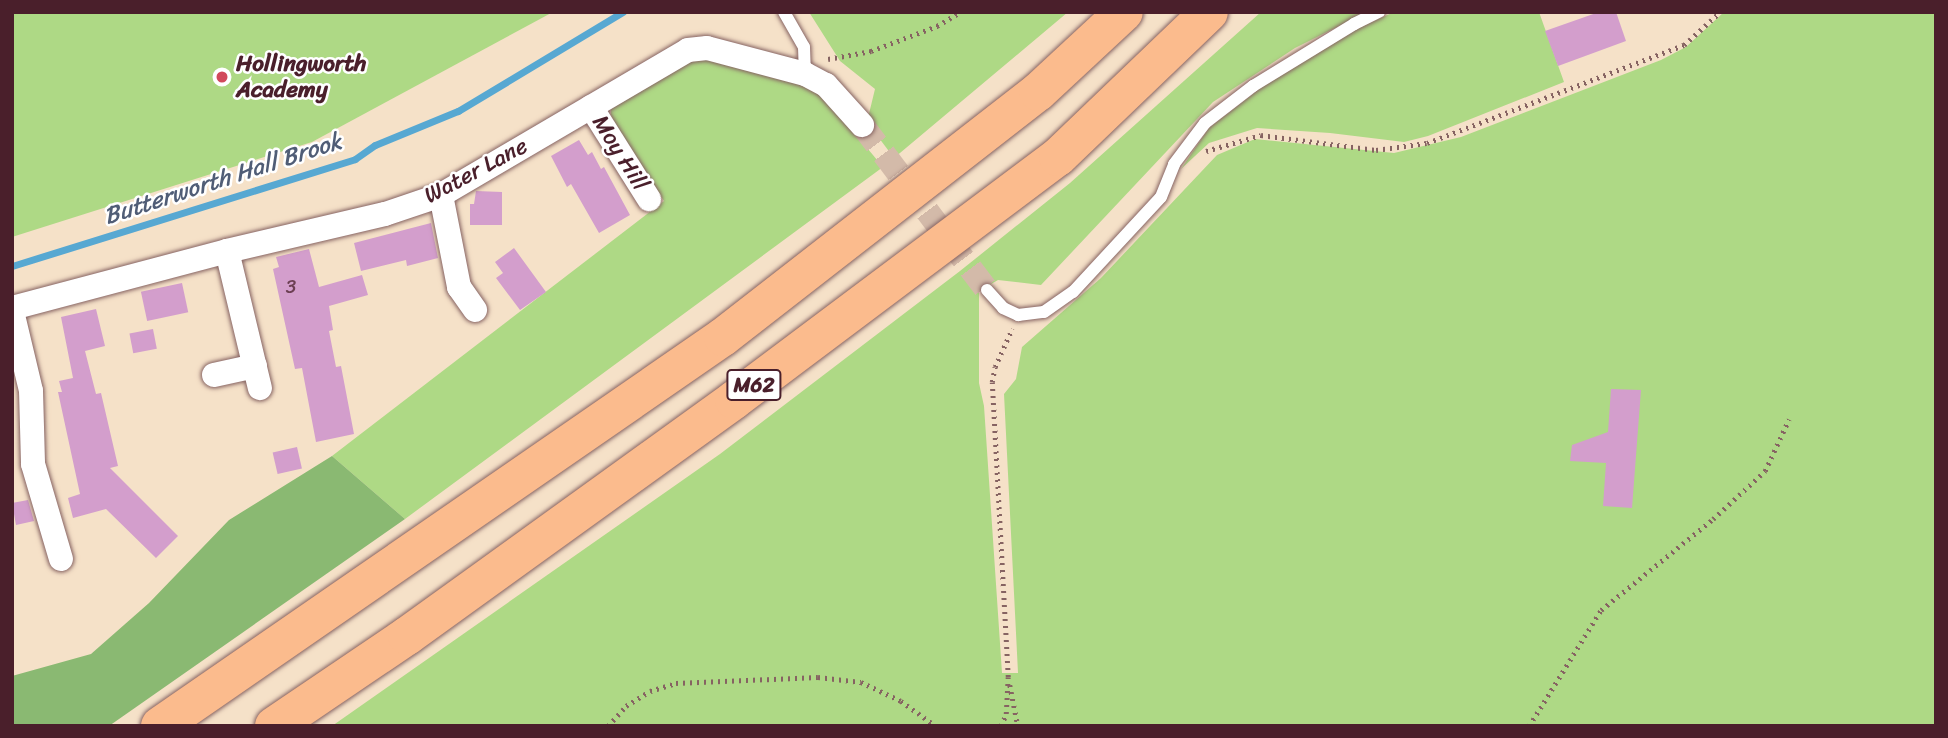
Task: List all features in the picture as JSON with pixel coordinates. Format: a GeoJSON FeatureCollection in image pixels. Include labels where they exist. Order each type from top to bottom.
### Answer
{"type":"FeatureCollection","features":[{"type":"Feature","properties":{"kind":"highway","name":"M62"},"geometry":{"type":"LineString","coordinates":[[160,726],[723,337],[1038,92],[1124,12]]}},
{"type":"Feature","properties":{"kind":"highway","name":"M62"},"geometry":{"type":"LineString","coordinates":[[274,726],[407,636],[723,408],[1058,157],[1209,12]]}},
{"type":"Feature","properties":{"kind":"street","name":"Water Lane"},"geometry":{"type":"LineString","coordinates":[[12,309],[228,251],[385,214],[441,195],[688,50],[707,48],[806,68],[826,85],[862,125]]}},
{"type":"Feature","properties":{"kind":"street","name":"Moy Hill"},"geometry":{"type":"LineString","coordinates":[[591,107],[649,199]]}},
{"type":"Feature","properties":{"kind":"street"},"geometry":{"type":"LineString","coordinates":[[441,195],[459,287],[475,310]]}},
{"type":"Feature","properties":{"kind":"street"},"geometry":{"type":"LineString","coordinates":[[214,374],[257,377],[228,251]]}},
{"type":"Feature","properties":{"kind":"street"},"geometry":{"type":"LineString","coordinates":[[12,309],[31,391],[33,464],[61,559]]}},
{"type":"Feature","properties":{"kind":"lane"},"geometry":{"type":"LineString","coordinates":[[784,12],[804,47],[806,68]]}},
{"type":"Feature","properties":{"kind":"lane"},"geometry":{"type":"LineString","coordinates":[[987,290],[1003,307],[1018,315],[1044,312],[1073,292],[1161,197],[1174,164],[1205,123],[1253,86],[1354,24],[1379,12]]}},
{"type":"Feature","properties":{"kind":"path"},"geometry":{"type":"LineString","coordinates":[[806,68],[872,51],[937,26],[960,12]]}},
{"type":"Feature","properties":{"kind":"path"},"geometry":{"type":"LineString","coordinates":[[1196,161],[1205,152],[1261,135],[1376,150],[1427,144],[1562,89],[1684,45],[1720,12]]}},
{"type":"Feature","properties":{"kind":"path"},"geometry":{"type":"LineString","coordinates":[[1001,726],[1006,713],[1008,677],[992,382],[995,367],[1018,315]]}},
{"type":"Feature","properties":{"kind":"path"},"geometry":{"type":"LineString","coordinates":[[1529,726],[1601,610],[1713,519],[1765,471],[1789,419]]}},
{"type":"Feature","properties":{"kind":"path"},"geometry":{"type":"LineString","coordinates":[[608,726],[626,706],[650,691],[676,683],[818,677],[861,682],[901,701],[936,726]]}},
{"type":"Feature","properties":{"kind":"path"},"geometry":{"type":"LineString","coordinates":[[1008,677],[1018,726]]}},
{"type":"Feature","properties":{"kind":"green space","name":"Hollingworth Academy"},"geometry":{"type":"Polygon","coordinates":[[[12,12],[553,12],[312,142],[12,237],[12,12]]]}},
{"type":"Feature","properties":{"kind":"green space"},"geometry":{"type":"Polygon","coordinates":[[[809,12],[1068,12],[894,158],[867,122],[875,89],[840,61],[809,12]]]}},
{"type":"Feature","properties":{"kind":"green space"},"geometry":{"type":"Polygon","coordinates":[[[1261,12],[1367,12],[1295,48],[1213,102],[1041,285],[998,280],[979,291],[979,383],[984,406],[1002,673],[1018,673],[1004,394],[1016,379],[1022,347],[1101,278],[1217,155],[1255,139],[1394,153],[1461,137],[1661,60],[1686,47],[1724,12],[1936,12],[1936,726],[332,726],[720,454],[960,271],[1070,183],[1261,12]]]}},
{"type":"Feature","properties":{"kind":"green space"},"geometry":{"type":"Polygon","coordinates":[[[1394,12],[1539,12],[1564,82],[1428,136],[1404,142],[1257,128],[1209,143],[1181,169],[1209,128],[1262,87],[1339,37],[1394,12]]]}},
{"type":"Feature","properties":{"kind":"green space"},"geometry":{"type":"Polygon","coordinates":[[[700,55],[816,87],[883,167],[405,519],[332,456],[664,201],[623,139],[611,115],[611,109],[700,55]]]}},
{"type":"Feature","properties":{"kind":"green space"},"geometry":{"type":"Polygon","coordinates":[[[332,456],[405,519],[109,726],[12,726],[12,676],[91,654],[149,603],[229,520],[332,456]]]}},
{"type":"Feature","properties":{"kind":"building"},"geometry":{"type":"Polygon","coordinates":[[[1599,12],[1616,12],[1626,41],[1558,66],[1545,31],[1599,12]]]}},
{"type":"Feature","properties":{"kind":"building"},"geometry":{"type":"Polygon","coordinates":[[[579,140],[588,155],[592,152],[601,169],[604,167],[630,215],[599,233],[571,184],[567,187],[551,156],[579,140]]]}},
{"type":"Feature","properties":{"kind":"building"},"geometry":{"type":"Polygon","coordinates":[[[476,191],[502,192],[502,225],[470,225],[470,204],[474,204],[476,191]]]}},
{"type":"Feature","properties":{"kind":"building"},"geometry":{"type":"Polygon","coordinates":[[[431,223],[438,258],[407,266],[406,260],[361,271],[354,243],[431,223]]]}},
{"type":"Feature","properties":{"kind":"building"},"geometry":{"type":"Polygon","coordinates":[[[514,248],[546,292],[520,310],[496,278],[503,273],[495,262],[514,248]]]}},
{"type":"Feature","properties":{"kind":"building"},"geometry":{"type":"Polygon","coordinates":[[[309,249],[319,287],[362,275],[368,295],[329,306],[333,330],[329,331],[336,367],[341,366],[354,434],[316,442],[302,368],[295,369],[273,269],[279,267],[276,257],[309,249]]]}},
{"type":"Feature","properties":{"kind":"building"},"geometry":{"type":"Polygon","coordinates":[[[182,283],[188,312],[147,321],[141,292],[182,283]]]}},
{"type":"Feature","properties":{"kind":"building"},"geometry":{"type":"Polygon","coordinates":[[[96,309],[105,346],[85,351],[96,394],[101,393],[118,466],[110,468],[178,536],[156,558],[106,509],[73,518],[68,498],[80,494],[58,392],[62,392],[59,381],[73,378],[61,317],[96,309]]]}},
{"type":"Feature","properties":{"kind":"building"},"geometry":{"type":"Polygon","coordinates":[[[153,329],[157,349],[133,353],[129,334],[153,329]]]}},
{"type":"Feature","properties":{"kind":"building"},"geometry":{"type":"Polygon","coordinates":[[[1611,389],[1641,390],[1632,508],[1603,506],[1606,463],[1570,461],[1572,445],[1608,432],[1611,389]]]}},
{"type":"Feature","properties":{"kind":"building"},"geometry":{"type":"Polygon","coordinates":[[[297,447],[302,468],[278,474],[273,453],[297,447]]]}},
{"type":"Feature","properties":{"kind":"building"},"geometry":{"type":"Polygon","coordinates":[[[28,500],[34,521],[16,525],[12,503],[28,500]]]}},
{"type":"Feature","properties":{"kind":"waterway","name":"Butterworth Hall Brook"},"geometry":{"type":"LineString","coordinates":[[12,266],[355,159],[375,145],[458,111],[623,12]]}},
{"type":"Feature","properties":{"kind":"tunnel"},"geometry":{"type":"LineString","coordinates":[[862,125],[987,290]]}},
{"type":"Feature","properties":{"kind":"place","name":"Hollingworth Academy"},"geometry":{"type":"Point","coordinates":[222,77]}}]}
